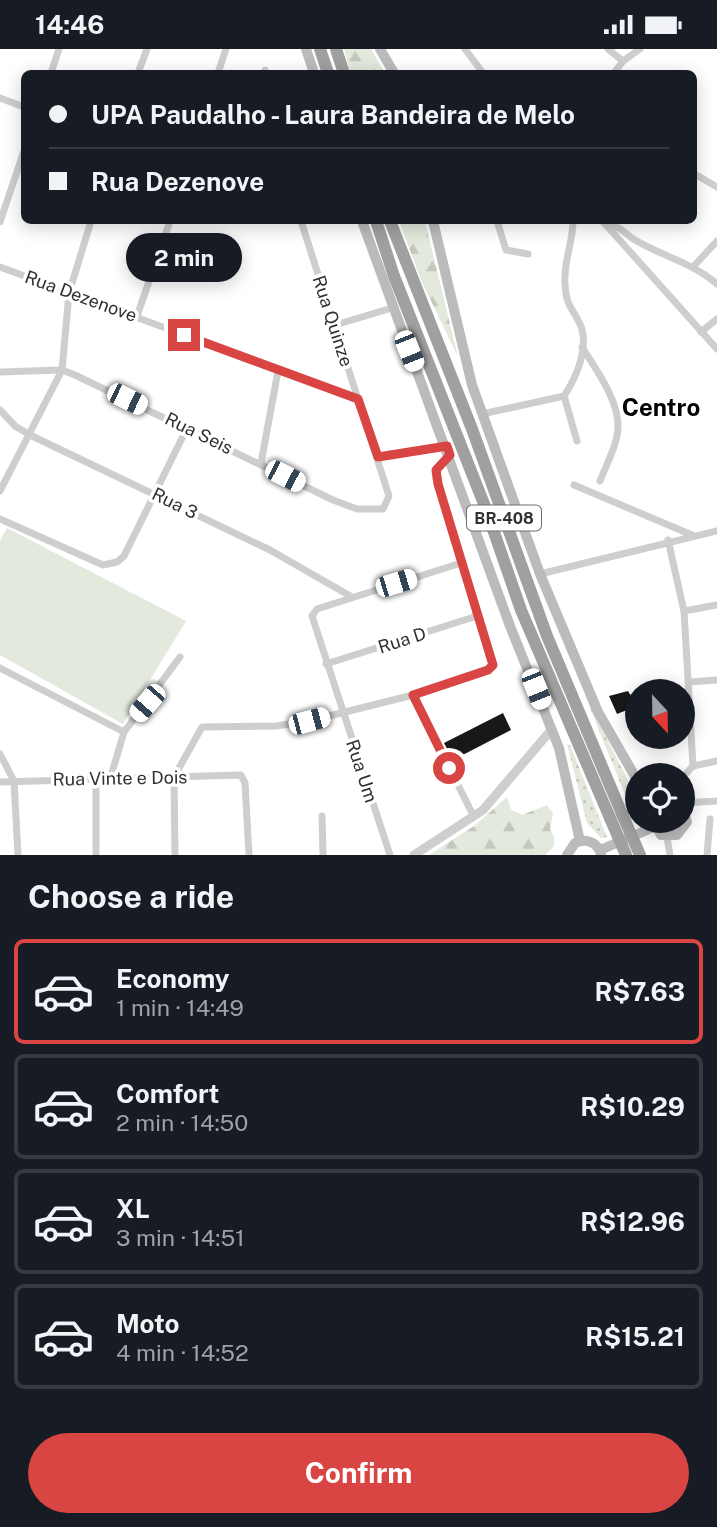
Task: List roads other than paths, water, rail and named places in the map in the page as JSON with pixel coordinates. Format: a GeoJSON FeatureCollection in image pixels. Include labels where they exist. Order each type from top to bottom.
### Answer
{"type":"FeatureCollection","features":[{"type":"Feature","properties":{"kind":"highway"},"geometry":{"type":"LineString","coordinates":[[320,49],[327,70]]}},
{"type":"Feature","properties":{"kind":"highway"},"geometry":{"type":"LineString","coordinates":[[336,49],[343,70]]}},
{"type":"Feature","properties":{"kind":"highway","name":"BR-408"},"geometry":{"type":"LineString","coordinates":[[377,224],[394,276],[477,484],[520,610],[616,816],[640,855]]}},
{"type":"Feature","properties":{"kind":"highway","name":"BR-408"},"geometry":{"type":"LineString","coordinates":[[391,224],[472,429],[616,816],[626,855]]}},
{"type":"Feature","properties":{"kind":"main road"},"geometry":{"type":"LineString","coordinates":[[306,49],[313,70]]}},
{"type":"Feature","properties":{"kind":"main road"},"geometry":{"type":"LineString","coordinates":[[380,49],[392,70]]}},
{"type":"Feature","properties":{"kind":"main road"},"geometry":{"type":"LineString","coordinates":[[363,224],[510,627],[552,729],[565,769],[580,841]]}},
{"type":"Feature","properties":{"kind":"main road"},"geometry":{"type":"LineString","coordinates":[[434,224],[464,355],[482,414],[540,574],[598,712],[627,763]]}},
{"type":"Feature","properties":{"kind":"main road"},"geometry":{"type":"LineString","coordinates":[[567,855],[570,847],[580,841],[592,842],[601,853],[637,833]]}},
{"type":"Feature","properties":{"kind":"main road"},"geometry":{"type":"LineString","coordinates":[[663,833],[667,837],[679,833]]}},
{"type":"Feature","properties":{"kind":"street"},"geometry":{"type":"LineString","coordinates":[[52,70],[59,49]]}},
{"type":"Feature","properties":{"kind":"street"},"geometry":{"type":"LineString","coordinates":[[139,70],[147,49]]}},
{"type":"Feature","properties":{"kind":"street"},"geometry":{"type":"LineString","coordinates":[[219,70],[226,49]]}},
{"type":"Feature","properties":{"kind":"street"},"geometry":{"type":"LineString","coordinates":[[465,49],[481,70]]}},
{"type":"Feature","properties":{"kind":"street"},"geometry":{"type":"LineString","coordinates":[[608,49],[623,61]]}},
{"type":"Feature","properties":{"kind":"street"},"geometry":{"type":"LineString","coordinates":[[616,70],[623,61],[640,49]]}},
{"type":"Feature","properties":{"kind":"street"},"geometry":{"type":"LineString","coordinates":[[0,98],[21,106]]}},
{"type":"Feature","properties":{"kind":"street"},"geometry":{"type":"LineString","coordinates":[[0,222],[21,160]]}},
{"type":"Feature","properties":{"kind":"street"},"geometry":{"type":"LineString","coordinates":[[697,175],[717,187]]}},
{"type":"Feature","properties":{"kind":"street"},"geometry":{"type":"LineString","coordinates":[[0,491],[62,370],[69,293],[90,224]]}},
{"type":"Feature","properties":{"kind":"street"},"geometry":{"type":"LineString","coordinates":[[137,316],[169,224]]}},
{"type":"Feature","properties":{"kind":"street","name":"Rua Quinze"},"geometry":{"type":"LineString","coordinates":[[302,224],[378,457],[389,501]]}},
{"type":"Feature","properties":{"kind":"street"},"geometry":{"type":"LineString","coordinates":[[498,224],[506,250],[528,254]]}},
{"type":"Feature","properties":{"kind":"street"},"geometry":{"type":"LineString","coordinates":[[573,224],[565,282],[569,309],[582,329],[582,347],[577,373],[564,396],[577,441]]}},
{"type":"Feature","properties":{"kind":"street"},"geometry":{"type":"LineString","coordinates":[[606,224],[717,348]]}},
{"type":"Feature","properties":{"kind":"street"},"geometry":{"type":"LineString","coordinates":[[610,224],[637,241],[693,267],[717,284]]}},
{"type":"Feature","properties":{"kind":"street"},"geometry":{"type":"LineString","coordinates":[[693,267],[717,241]]}},
{"type":"Feature","properties":{"kind":"street","name":"Rua Dezenove"},"geometry":{"type":"LineString","coordinates":[[0,267],[358,399]]}},
{"type":"Feature","properties":{"kind":"street"},"geometry":{"type":"LineString","coordinates":[[335,325],[392,308]]}},
{"type":"Feature","properties":{"kind":"street"},"geometry":{"type":"LineString","coordinates":[[702,332],[717,319]]}},
{"type":"Feature","properties":{"kind":"street"},"geometry":{"type":"LineString","coordinates":[[582,347],[607,391],[617,422],[616,439],[600,481]]}},
{"type":"Feature","properties":{"kind":"street","name":"Rua Seis"},"geometry":{"type":"LineString","coordinates":[[0,372],[62,370],[357,509],[383,509],[389,501]]}},
{"type":"Feature","properties":{"kind":"street"},"geometry":{"type":"LineString","coordinates":[[261,463],[278,371]]}},
{"type":"Feature","properties":{"kind":"street"},"geometry":{"type":"LineString","coordinates":[[482,414],[564,396]]}},
{"type":"Feature","properties":{"kind":"street","name":"Rua 3"},"geometry":{"type":"LineString","coordinates":[[0,410],[15,426],[30,435],[157,494],[270,551],[352,597]]}},
{"type":"Feature","properties":{"kind":"street"},"geometry":{"type":"LineString","coordinates":[[0,519],[107,565],[124,556],[157,494],[187,428]]}},
{"type":"Feature","properties":{"kind":"street"},"geometry":{"type":"LineString","coordinates":[[378,457],[448,451]]}},
{"type":"Feature","properties":{"kind":"street"},"geometry":{"type":"LineString","coordinates":[[175,855],[174,777],[202,727],[292,724],[413,695],[488,670],[493,663],[436,473],[448,451]]}},
{"type":"Feature","properties":{"kind":"street"},"geometry":{"type":"LineString","coordinates":[[574,485],[692,535]]}},
{"type":"Feature","properties":{"kind":"street"},"geometry":{"type":"LineString","coordinates":[[540,574],[668,540],[717,531]]}},
{"type":"Feature","properties":{"kind":"street"},"geometry":{"type":"LineString","coordinates":[[668,540],[684,611],[689,679]]}},
{"type":"Feature","properties":{"kind":"street"},"geometry":{"type":"LineString","coordinates":[[352,597],[461,563]]}},
{"type":"Feature","properties":{"kind":"street","name":"Rua Um"},"geometry":{"type":"LineString","coordinates":[[352,597],[317,609],[312,619],[390,855]]}},
{"type":"Feature","properties":{"kind":"street"},"geometry":{"type":"LineString","coordinates":[[684,611],[717,605]]}},
{"type":"Feature","properties":{"kind":"street","name":"Rua D"},"geometry":{"type":"LineString","coordinates":[[326,664],[477,616]]}},
{"type":"Feature","properties":{"kind":"street"},"geometry":{"type":"LineString","coordinates":[[111,776],[124,732],[180,657]]}},
{"type":"Feature","properties":{"kind":"street"},"geometry":{"type":"LineString","coordinates":[[0,668],[124,732]]}},
{"type":"Feature","properties":{"kind":"street"},"geometry":{"type":"LineString","coordinates":[[695,682],[717,680]]}},
{"type":"Feature","properties":{"kind":"street"},"geometry":{"type":"LineString","coordinates":[[413,695],[474,817]]}},
{"type":"Feature","properties":{"kind":"street"},"geometry":{"type":"LineString","coordinates":[[414,855],[474,817],[498,796],[552,729]]}},
{"type":"Feature","properties":{"kind":"street"},"geometry":{"type":"LineString","coordinates":[[0,754],[14,781],[18,855]]}},
{"type":"Feature","properties":{"kind":"street"},"geometry":{"type":"LineString","coordinates":[[695,766],[717,761]]}},
{"type":"Feature","properties":{"kind":"street","name":"Rua Vinte e Dois"},"geometry":{"type":"LineString","coordinates":[[0,782],[111,776],[239,775],[246,783],[249,855]]}},
{"type":"Feature","properties":{"kind":"street"},"geometry":{"type":"LineString","coordinates":[[96,778],[96,855]]}},
{"type":"Feature","properties":{"kind":"street"},"geometry":{"type":"LineString","coordinates":[[695,802],[717,801]]}},
{"type":"Feature","properties":{"kind":"street"},"geometry":{"type":"LineString","coordinates":[[322,816],[323,855]]}},
{"type":"Feature","properties":{"kind":"street"},"geometry":{"type":"LineString","coordinates":[[707,855],[710,819]]}},
{"type":"Feature","properties":{"kind":"street"},"geometry":{"type":"LineString","coordinates":[[667,837],[670,855]]}},
{"type":"Feature","properties":{"kind":"district","name":"Centro"},"geometry":{"type":"Point","coordinates":[661,407]}}]}
